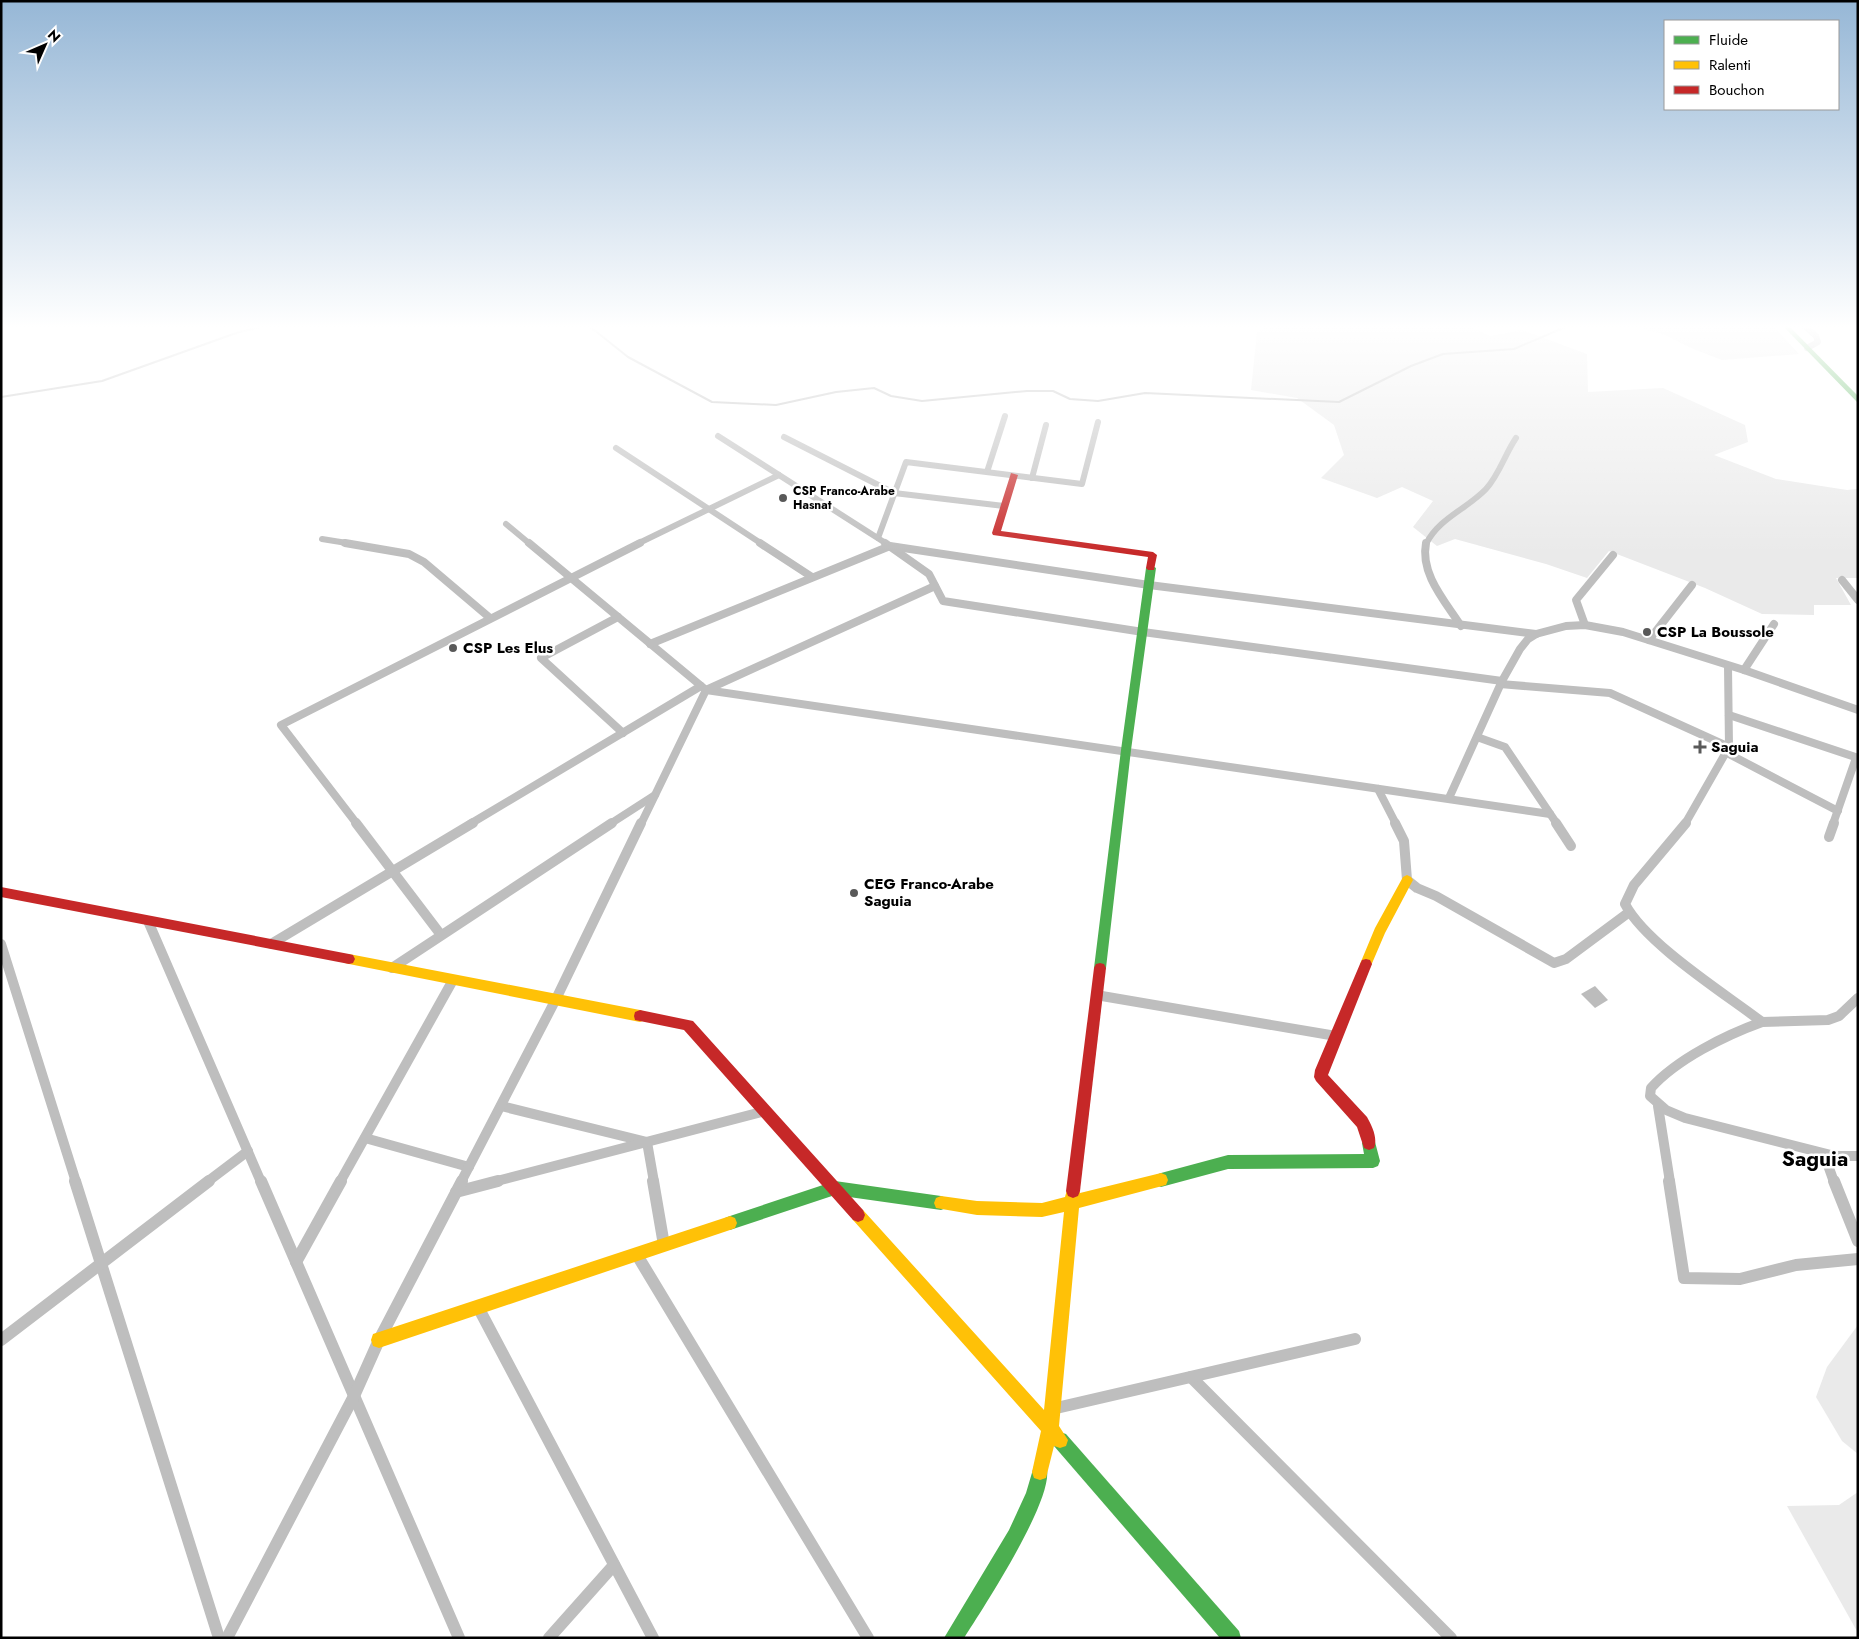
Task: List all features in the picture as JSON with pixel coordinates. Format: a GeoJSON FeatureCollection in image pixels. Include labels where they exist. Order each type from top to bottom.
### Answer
{"type":"FeatureCollection","features":[{"type":"Feature","properties":{"kind":"street"},"geometry":{"type":"LineString","coordinates":[[986,472],[1004,416]]}},
{"type":"Feature","properties":{"kind":"street"},"geometry":{"type":"LineString","coordinates":[[878,538],[906,462],[1082,484],[1098,422]]}},
{"type":"Feature","properties":{"kind":"street"},"geometry":{"type":"LineString","coordinates":[[1032,478],[1046,425]]}},
{"type":"Feature","properties":{"kind":"street"},"geometry":{"type":"LineString","coordinates":[[718,436],[878,538],[929,574],[943,601],[1143,632],[1501,683],[1610,693],[1728,750],[1838,811]]}},
{"type":"Feature","properties":{"kind":"street"},"geometry":{"type":"LineString","coordinates":[[784,437],[894,494],[1004,506]]}},
{"type":"Feature","properties":{"kind":"street"},"geometry":{"type":"LineString","coordinates":[[1461,626],[1427,572],[1425,567],[1425,547],[1428,538],[1452,514],[1473,501],[1489,485],[1516,438]]}},
{"type":"Feature","properties":{"kind":"street"},"geometry":{"type":"LineString","coordinates":[[616,448],[812,578]]}},
{"type":"Feature","properties":{"kind":"street"},"geometry":{"type":"LineString","coordinates":[[442,935],[281,725],[570,577],[779,475]]}},
{"type":"Feature","properties":{"kind":"street"},"geometry":{"type":"LineString","coordinates":[[953,1638],[992,1579],[1021,1522],[1037,1486],[1050,1429],[1070,1204],[1126,750],[1153,555],[996,533],[1014,475]]}},
{"type":"Feature","properties":{"kind":"street"},"geometry":{"type":"LineString","coordinates":[[506,524],[703,688],[1550,814]]}},
{"type":"Feature","properties":{"kind":"street"},"geometry":{"type":"LineString","coordinates":[[322,538],[409,554],[424,562],[490,618]]}},
{"type":"Feature","properties":{"kind":"street"},"geometry":{"type":"LineString","coordinates":[[650,644],[890,546],[1149,585],[1536,634]]}},
{"type":"Feature","properties":{"kind":"street"},"geometry":{"type":"LineString","coordinates":[[1585,625],[1576,600],[1613,555]]}},
{"type":"Feature","properties":{"kind":"street"},"geometry":{"type":"LineString","coordinates":[[1842,580],[1858,600]]}},
{"type":"Feature","properties":{"kind":"street"},"geometry":{"type":"LineString","coordinates":[[1649,640],[1692,585]]}},
{"type":"Feature","properties":{"kind":"street"},"geometry":{"type":"LineString","coordinates":[[271,944],[623,733],[703,688],[935,586]]}},
{"type":"Feature","properties":{"kind":"street"},"geometry":{"type":"LineString","coordinates":[[618,617],[541,658],[623,733]]}},
{"type":"Feature","properties":{"kind":"street"},"geometry":{"type":"LineString","coordinates":[[1744,670],[1774,624]]}},
{"type":"Feature","properties":{"kind":"street"},"geometry":{"type":"LineString","coordinates":[[1449,798],[1501,683],[1520,649],[1528,639],[1536,634],[1566,626],[1585,625],[1622,632],[1744,670],[1858,710]]}},
{"type":"Feature","properties":{"kind":"street"},"geometry":{"type":"LineString","coordinates":[[1728,666],[1728,750],[1683,828],[1634,885],[1624,904],[1628,912],[1671,953],[1762,1022]]}},
{"type":"Feature","properties":{"kind":"street"},"geometry":{"type":"LineString","coordinates":[[227,1638],[354,1396],[379,1340],[556,1000],[655,795],[703,688]]}},
{"type":"Feature","properties":{"kind":"street"},"geometry":{"type":"LineString","coordinates":[[1729,716],[1857,758],[1828,838]]}},
{"type":"Feature","properties":{"kind":"street"},"geometry":{"type":"LineString","coordinates":[[1477,737],[1505,747],[1571,846]]}},
{"type":"Feature","properties":{"kind":"street"},"geometry":{"type":"LineString","coordinates":[[379,1340],[835,1188],[976,1208],[1042,1210],[1228,1162],[1373,1161],[1362,1122],[1322,1077],[1322,1070],[1379,932],[1407,880],[1404,841],[1378,789]]}},
{"type":"Feature","properties":{"kind":"street"},"geometry":{"type":"LineString","coordinates":[[392,968],[655,795]]}},
{"type":"Feature","properties":{"kind":"street"},"geometry":{"type":"LineString","coordinates":[[1407,880],[1417,888],[1436,896],[1554,963],[1566,958],[1628,912]]}},
{"type":"Feature","properties":{"kind":"street"},"geometry":{"type":"LineString","coordinates":[[1,892],[688,1025],[1050,1429],[1232,1638]]}},
{"type":"Feature","properties":{"kind":"street"},"geometry":{"type":"LineString","coordinates":[[148,921],[459,1638]]}},
{"type":"Feature","properties":{"kind":"street"},"geometry":{"type":"LineString","coordinates":[[1,944],[219,1638]]}},
{"type":"Feature","properties":{"kind":"street"},"geometry":{"type":"LineString","coordinates":[[296,1262],[453,980]]}},
{"type":"Feature","properties":{"kind":"street"},"geometry":{"type":"LineString","coordinates":[[1096,996],[1336,1036]]}},
{"type":"Feature","properties":{"kind":"street"},"geometry":{"type":"LineString","coordinates":[[1858,998],[1838,1016],[1828,1020],[1762,1022],[1751,1026],[1700,1053],[1662,1077],[1651,1089],[1650,1096],[1658,1106],[1685,1118],[1824,1154],[1858,1156]]}},
{"type":"Feature","properties":{"kind":"street"},"geometry":{"type":"LineString","coordinates":[[501,1106],[647,1142]]}},
{"type":"Feature","properties":{"kind":"street"},"geometry":{"type":"LineString","coordinates":[[1658,1106],[1684,1278],[1740,1279],[1796,1264],[1858,1259]]}},
{"type":"Feature","properties":{"kind":"street"},"geometry":{"type":"LineString","coordinates":[[456,1192],[766,1111]]}},
{"type":"Feature","properties":{"kind":"street"},"geometry":{"type":"LineString","coordinates":[[365,1138],[469,1167]]}},
{"type":"Feature","properties":{"kind":"street"},"geometry":{"type":"LineString","coordinates":[[647,1142],[664,1245]]}},
{"type":"Feature","properties":{"kind":"street"},"geometry":{"type":"LineString","coordinates":[[1,1340],[248,1151]]}},
{"type":"Feature","properties":{"kind":"street"},"geometry":{"type":"LineString","coordinates":[[1824,1154],[1833,1182],[1849,1215],[1858,1241]]}},
{"type":"Feature","properties":{"kind":"street"},"geometry":{"type":"LineString","coordinates":[[636,1255],[868,1638]]}},
{"type":"Feature","properties":{"kind":"street"},"geometry":{"type":"LineString","coordinates":[[478,1307],[653,1638]]}},
{"type":"Feature","properties":{"kind":"street"},"geometry":{"type":"LineString","coordinates":[[1052,1409],[1355,1339]]}},
{"type":"Feature","properties":{"kind":"street"},"geometry":{"type":"LineString","coordinates":[[1191,1377],[1451,1638]]}},
{"type":"Feature","properties":{"kind":"street"},"geometry":{"type":"LineString","coordinates":[[550,1638],[614,1566]]}},
{"type":"Feature","properties":{"kind":"shaded area"},"geometry":{"type":"Polygon","coordinates":[[[1302,401],[1693,401],[1745,425],[1748,442],[1714,455],[1776,479],[1847,490],[1858,489],[1858,578],[1836,578],[1851,605],[1814,605],[1814,615],[1762,614],[1705,588],[1609,551],[1587,578],[1546,564],[1455,539],[1437,546],[1413,527],[1433,501],[1402,487],[1377,498],[1321,478],[1344,455],[1334,425],[1302,401]]]}},
{"type":"Feature","properties":{"kind":"shaded area"},"geometry":{"type":"Polygon","coordinates":[[[1595,986],[1608,1000],[1595,1008],[1581,994],[1595,986]]]}},
{"type":"Feature","properties":{"kind":"shaded area"},"geometry":{"type":"Polygon","coordinates":[[[1858,1325],[1858,1454],[1842,1441],[1816,1397],[1827,1367],[1858,1325]]]}},
{"type":"Feature","properties":{"kind":"shaded area"},"geometry":{"type":"Polygon","coordinates":[[[1858,1492],[1858,1633],[1787,1506],[1839,1505],[1858,1492]]]}},
{"type":"Feature","properties":{"kind":"waterway"},"geometry":{"type":"LineString","coordinates":[[711,401],[776,405],[792,401]]}},
{"type":"Feature","properties":{"kind":"waterway"},"geometry":{"type":"LineString","coordinates":[[1328,401],[1340,401]]}},
{"type":"Feature","properties":{"kind":"traffic: fast"},"geometry":{"type":"LineString","coordinates":[[1100,968],[1126,750],[1151,568]]}},
{"type":"Feature","properties":{"kind":"traffic: fast"},"geometry":{"type":"LineString","coordinates":[[1161,1180],[1228,1162],[1373,1161],[1369,1143]]}},
{"type":"Feature","properties":{"kind":"traffic: fast"},"geometry":{"type":"LineString","coordinates":[[730,1223],[835,1188],[941,1203]]}},
{"type":"Feature","properties":{"kind":"traffic: fast"},"geometry":{"type":"LineString","coordinates":[[1060,1440],[1232,1638]]}},
{"type":"Feature","properties":{"kind":"traffic: fast"},"geometry":{"type":"LineString","coordinates":[[953,1638],[1004,1558],[1026,1515],[1040,1472]]}},
{"type":"Feature","properties":{"kind":"traffic: slow"},"geometry":{"type":"LineString","coordinates":[[1366,964],[1379,932],[1407,880]]}},
{"type":"Feature","properties":{"kind":"traffic: slow"},"geometry":{"type":"LineString","coordinates":[[349,959],[640,1016]]}},
{"type":"Feature","properties":{"kind":"traffic: slow"},"geometry":{"type":"LineString","coordinates":[[941,1203],[977,1208],[1042,1210],[1161,1180]]}},
{"type":"Feature","properties":{"kind":"traffic: slow"},"geometry":{"type":"LineString","coordinates":[[1040,1472],[1050,1429],[1073,1191]]}},
{"type":"Feature","properties":{"kind":"traffic: slow"},"geometry":{"type":"LineString","coordinates":[[858,1215],[1060,1440]]}},
{"type":"Feature","properties":{"kind":"traffic: slow"},"geometry":{"type":"LineString","coordinates":[[379,1340],[730,1223]]}},
{"type":"Feature","properties":{"kind":"traffic: jam"},"geometry":{"type":"LineString","coordinates":[[1014,475],[996,533],[1153,555],[1151,568]]}},
{"type":"Feature","properties":{"kind":"traffic: jam"},"geometry":{"type":"LineString","coordinates":[[1,892],[349,959]]}},
{"type":"Feature","properties":{"kind":"traffic: jam"},"geometry":{"type":"LineString","coordinates":[[1366,964],[1322,1070],[1321,1077],[1362,1122],[1366,1129],[1369,1143]]}},
{"type":"Feature","properties":{"kind":"traffic: jam"},"geometry":{"type":"LineString","coordinates":[[1073,1191],[1100,968]]}},
{"type":"Feature","properties":{"kind":"traffic: jam"},"geometry":{"type":"LineString","coordinates":[[640,1016],[688,1025],[858,1215]]}},
{"type":"Feature","properties":{"kind":"place","name":"CSP Franco-Arabe Hasnat"},"geometry":{"type":"Point","coordinates":[783,498]}},
{"type":"Feature","properties":{"kind":"place","name":"CSP La Boussole"},"geometry":{"type":"Point","coordinates":[1647,632]}},
{"type":"Feature","properties":{"kind":"place","name":"CSP Les Elus"},"geometry":{"type":"Point","coordinates":[453,648]}},
{"type":"Feature","properties":{"kind":"place","name":"Saguia"},"geometry":{"type":"Point","coordinates":[1700,747]}},
{"type":"Feature","properties":{"kind":"place","name":"CEG Franco-Arabe Saguia"},"geometry":{"type":"Point","coordinates":[854,893]}},
{"type":"Feature","properties":{"kind":"district","name":"Saguia"},"geometry":{"type":"Point","coordinates":[1815,1159]}}]}
